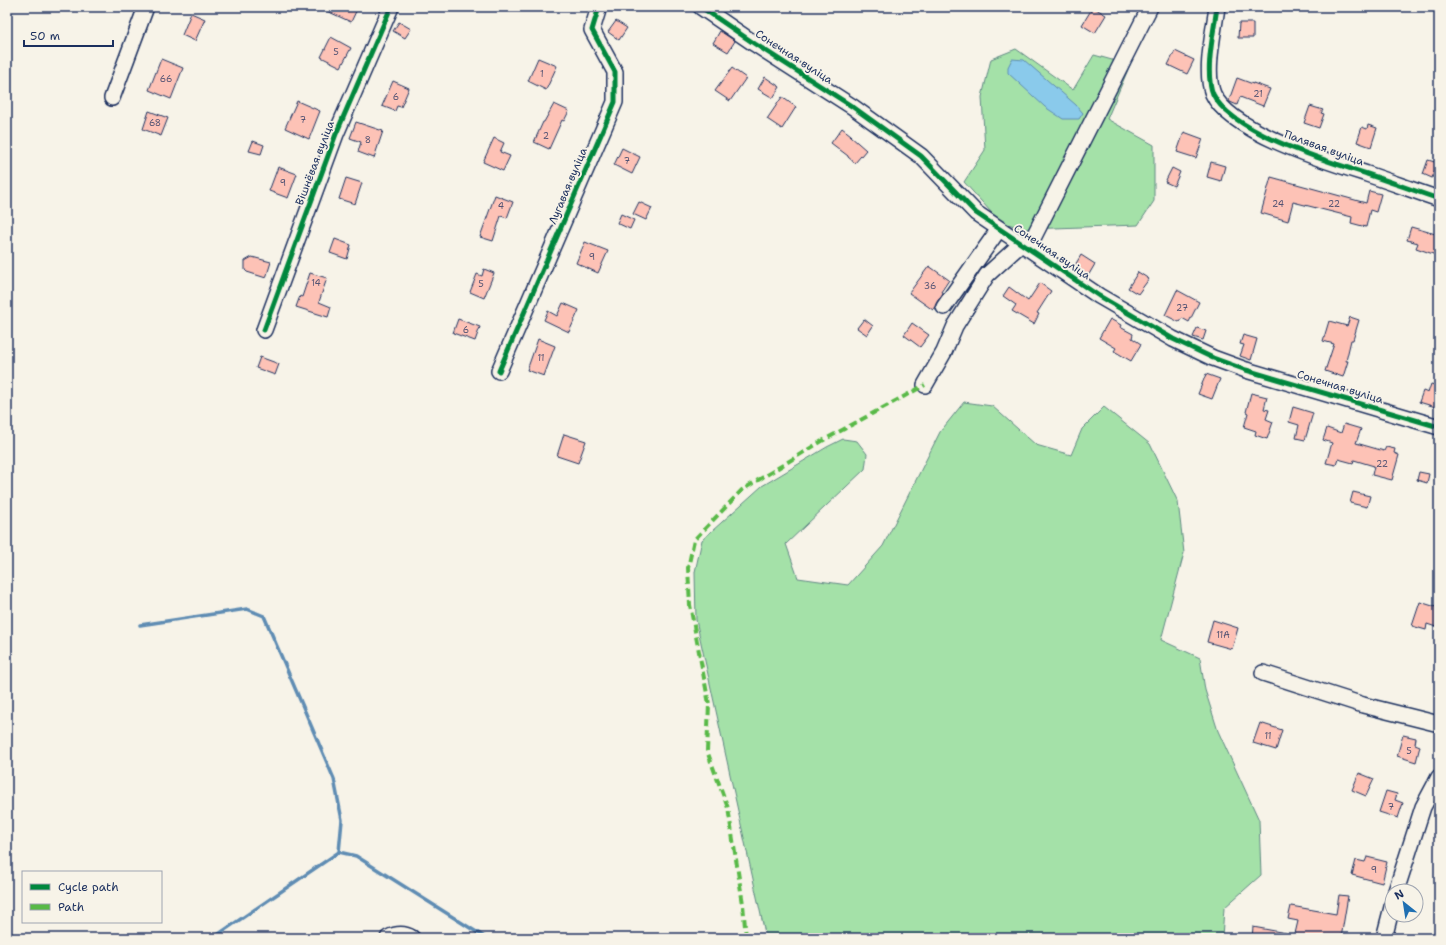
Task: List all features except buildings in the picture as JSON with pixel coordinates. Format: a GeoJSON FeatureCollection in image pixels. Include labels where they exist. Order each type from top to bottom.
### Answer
{"type":"FeatureCollection","features":[{"type":"Feature","properties":{"kind":"street"},"geometry":{"type":"LineString","coordinates":[[112,98],[146,7]]}},
{"type":"Feature","properties":{"kind":"street","name":"Вішнёвая вуліца"},"geometry":{"type":"LineString","coordinates":[[264,330],[336,134],[391,7]]}},
{"type":"Feature","properties":{"kind":"street","name":"Лугавая вуліца"},"geometry":{"type":"LineString","coordinates":[[499,371],[615,102],[615,72],[592,30],[599,7]]}},
{"type":"Feature","properties":{"kind":"street","name":"Сонечная вуліца"},"geometry":{"type":"LineString","coordinates":[[701,7],[755,44],[853,107],[921,156],[976,213],[1099,296],[1173,339],[1207,355],[1246,370],[1439,428]]}},
{"type":"Feature","properties":{"kind":"street"},"geometry":{"type":"LineString","coordinates":[[925,385],[944,352],[955,326],[987,275],[1024,246],[1150,7]]}},
{"type":"Feature","properties":{"kind":"street","name":"Палявая вуліца"},"geometry":{"type":"LineString","coordinates":[[1217,7],[1209,67],[1210,82],[1214,95],[1227,113],[1275,141],[1320,159],[1439,200]]}},
{"type":"Feature","properties":{"kind":"street"},"geometry":{"type":"LineString","coordinates":[[944,307],[999,229]]}},
{"type":"Feature","properties":{"kind":"street"},"geometry":{"type":"LineString","coordinates":[[1263,673],[1363,706],[1439,724]]}},
{"type":"Feature","properties":{"kind":"street"},"geometry":{"type":"LineString","coordinates":[[1399,883],[1423,807],[1439,777]]}},
{"type":"Feature","properties":{"kind":"street"},"geometry":{"type":"LineString","coordinates":[[1384,938],[1388,923]]}},
{"type":"Feature","properties":{"kind":"street"},"geometry":{"type":"LineString","coordinates":[[388,938],[406,934],[412,938]]}},
{"type":"Feature","properties":{"kind":"green space"},"geometry":{"type":"Polygon","coordinates":[[[1016,49],[1073,90],[1094,55],[1130,65],[1107,119],[1154,145],[1154,201],[1138,225],[1026,229],[1000,222],[964,182],[985,150],[982,97],[991,59],[1016,49]]]}},
{"type":"Feature","properties":{"kind":"green space"},"geometry":{"type":"Polygon","coordinates":[[[964,402],[992,406],[1036,445],[1071,455],[1082,429],[1104,407],[1150,444],[1178,502],[1184,553],[1161,640],[1200,658],[1205,690],[1218,731],[1259,820],[1261,875],[1224,908],[1222,938],[766,938],[696,620],[695,572],[702,540],[762,486],[843,439],[857,441],[867,454],[865,469],[786,544],[798,578],[848,585],[883,546],[940,432],[964,402]]]}},
{"type":"Feature","properties":{"kind":"water"},"geometry":{"type":"Polygon","coordinates":[[[1012,59],[1024,60],[1076,105],[1083,113],[1079,119],[1063,119],[1045,107],[1008,73],[1008,67],[1012,59]]]}},
{"type":"Feature","properties":{"kind":"waterway"},"geometry":{"type":"LineString","coordinates":[[140,625],[247,609],[264,616],[334,779],[342,820],[339,852],[213,938]]}},
{"type":"Feature","properties":{"kind":"waterway"},"geometry":{"type":"LineString","coordinates":[[339,852],[356,856],[486,938]]}},
{"type":"Feature","properties":{"kind":"marked path"},"geometry":{"type":"LineString","coordinates":[[746,938],[743,904],[728,808],[707,751],[709,704],[690,605],[688,568],[694,540],[742,490],[822,441],[925,385]]}},
{"type":"Feature","properties":{"kind":"cycle path"},"geometry":{"type":"LineString","coordinates":[[264,330],[336,134],[391,7]]}},
{"type":"Feature","properties":{"kind":"cycle path"},"geometry":{"type":"LineString","coordinates":[[499,371],[615,102],[615,72],[592,30],[599,7]]}},
{"type":"Feature","properties":{"kind":"cycle path"},"geometry":{"type":"LineString","coordinates":[[701,7],[755,44],[853,107],[921,156],[976,213],[1099,296],[1173,339],[1213,358],[1246,370],[1439,427]]}},
{"type":"Feature","properties":{"kind":"cycle path"},"geometry":{"type":"LineString","coordinates":[[1217,7],[1210,51],[1209,74],[1213,94],[1223,108],[1239,121],[1282,144],[1329,162],[1439,199]]}}]}
